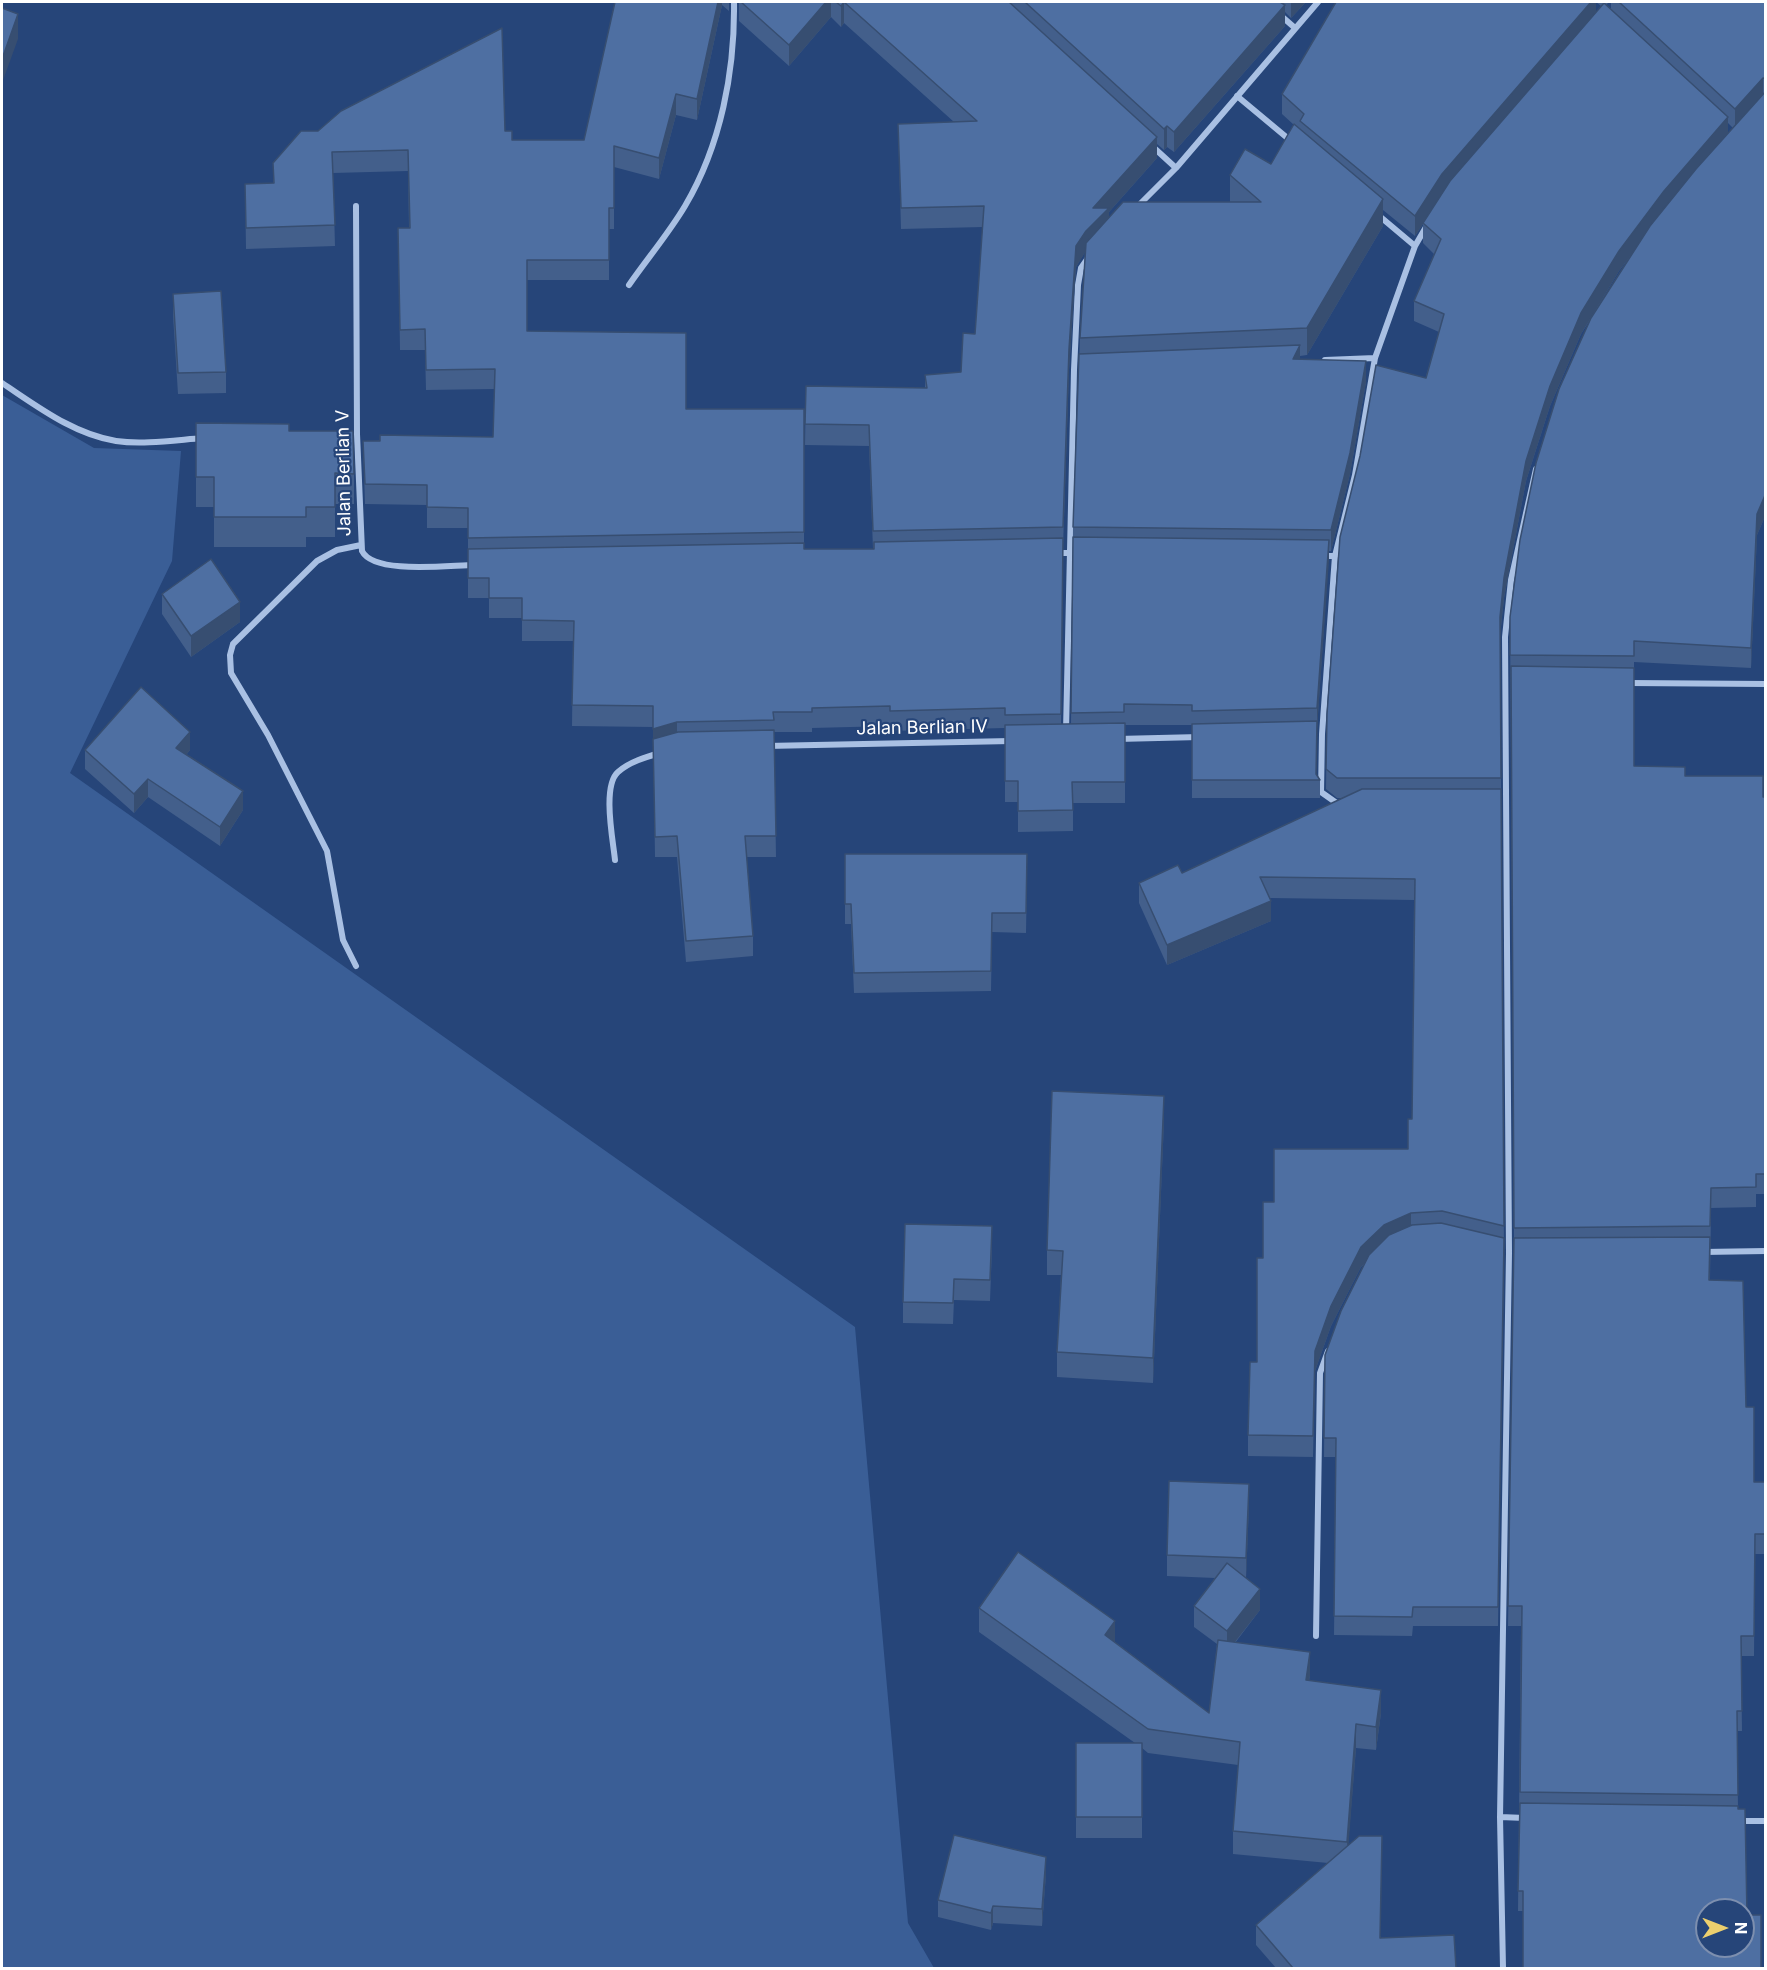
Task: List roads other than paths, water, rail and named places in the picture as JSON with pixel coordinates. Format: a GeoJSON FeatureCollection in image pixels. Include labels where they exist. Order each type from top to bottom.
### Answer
{"type":"FeatureCollection","features":[{"type":"Feature","properties":{"kind":"street"},"geometry":{"type":"LineString","coordinates":[[629,285],[684,207],[711,150],[729,81],[734,34],[734,2]]}},
{"type":"Feature","properties":{"kind":"street"},"geometry":{"type":"LineString","coordinates":[[1129,215],[1176,168],[1318,2]]}},
{"type":"Feature","properties":{"kind":"street"},"geometry":{"type":"LineString","coordinates":[[1272,8],[1294,28]]}},
{"type":"Feature","properties":{"kind":"street"},"geometry":{"type":"LineString","coordinates":[[1238,96],[1300,149]]}},
{"type":"Feature","properties":{"kind":"street"},"geometry":{"type":"LineString","coordinates":[[1150,144],[1176,168]]}},
{"type":"Feature","properties":{"kind":"street","name":"Jalan Berlian V"},"geometry":{"type":"LineString","coordinates":[[356,206],[357,434],[361,545],[365,557],[386,566],[482,564]]}},
{"type":"Feature","properties":{"kind":"street"},"geometry":{"type":"LineString","coordinates":[[1371,209],[1415,246]]}},
{"type":"Feature","properties":{"kind":"street"},"geometry":{"type":"LineString","coordinates":[[1348,804],[1337,804],[1321,792],[1322,734],[1335,556],[1354,475],[1376,358],[1415,246],[1431,218]]}},
{"type":"Feature","properties":{"kind":"street"},"geometry":{"type":"LineString","coordinates":[[1066,740],[1068,553],[1074,370],[1081,268],[1090,255]]}},
{"type":"Feature","properties":{"kind":"street"},"geometry":{"type":"LineString","coordinates":[[1318,361],[1376,358]]}},
{"type":"Feature","properties":{"kind":"street"},"geometry":{"type":"LineString","coordinates":[[1074,370],[1086,369]]}},
{"type":"Feature","properties":{"kind":"street"},"geometry":{"type":"LineString","coordinates":[[2,383],[61,421],[87,433],[117,441],[206,438]]}},
{"type":"Feature","properties":{"kind":"street"},"geometry":{"type":"LineString","coordinates":[[345,434],[357,434]]}},
{"type":"Feature","properties":{"kind":"street"},"geometry":{"type":"LineString","coordinates":[[1503,1968],[1500,1817],[1509,1252],[1505,637],[1511,579],[1539,461]]}},
{"type":"Feature","properties":{"kind":"street"},"geometry":{"type":"LineString","coordinates":[[356,966],[343,940],[327,851],[268,735],[231,673],[230,655],[233,644],[317,561],[337,550],[361,545]]}},
{"type":"Feature","properties":{"kind":"street"},"geometry":{"type":"LineString","coordinates":[[1044,553],[1092,553]]}},
{"type":"Feature","properties":{"kind":"street"},"geometry":{"type":"LineString","coordinates":[[1312,556],[1335,556]]}},
{"type":"Feature","properties":{"kind":"street"},"geometry":{"type":"LineString","coordinates":[[1506,681],[1517,681]]}},
{"type":"Feature","properties":{"kind":"street"},"geometry":{"type":"LineString","coordinates":[[1624,682],[1766,684]]}},
{"type":"Feature","properties":{"kind":"street"},"geometry":{"type":"LineString","coordinates":[[1310,734],[1322,734]]}},
{"type":"Feature","properties":{"kind":"street"},"geometry":{"type":"LineString","coordinates":[[1113,739],[1206,737]]}},
{"type":"Feature","properties":{"kind":"street","name":"Jalan Berlian IV"},"geometry":{"type":"LineString","coordinates":[[760,747],[1019,741]]}},
{"type":"Feature","properties":{"kind":"street"},"geometry":{"type":"LineString","coordinates":[[615,860],[610,818],[611,782],[617,772],[643,758],[666,752]]}},
{"type":"Feature","properties":{"kind":"street"},"geometry":{"type":"LineString","coordinates":[[1497,804],[1507,804]]}},
{"type":"Feature","properties":{"kind":"street"},"geometry":{"type":"LineString","coordinates":[[1498,1250],[1521,1252]]}},
{"type":"Feature","properties":{"kind":"street"},"geometry":{"type":"LineString","coordinates":[[1696,1252],[1766,1251]]}},
{"type":"Feature","properties":{"kind":"street"},"geometry":{"type":"LineString","coordinates":[[1316,1636],[1320,1373],[1332,1340]]}},
{"type":"Feature","properties":{"kind":"street"},"geometry":{"type":"LineString","coordinates":[[1500,1817],[1534,1818]]}},
{"type":"Feature","properties":{"kind":"street"},"geometry":{"type":"LineString","coordinates":[[1731,1821],[1766,1821]]}}]}
